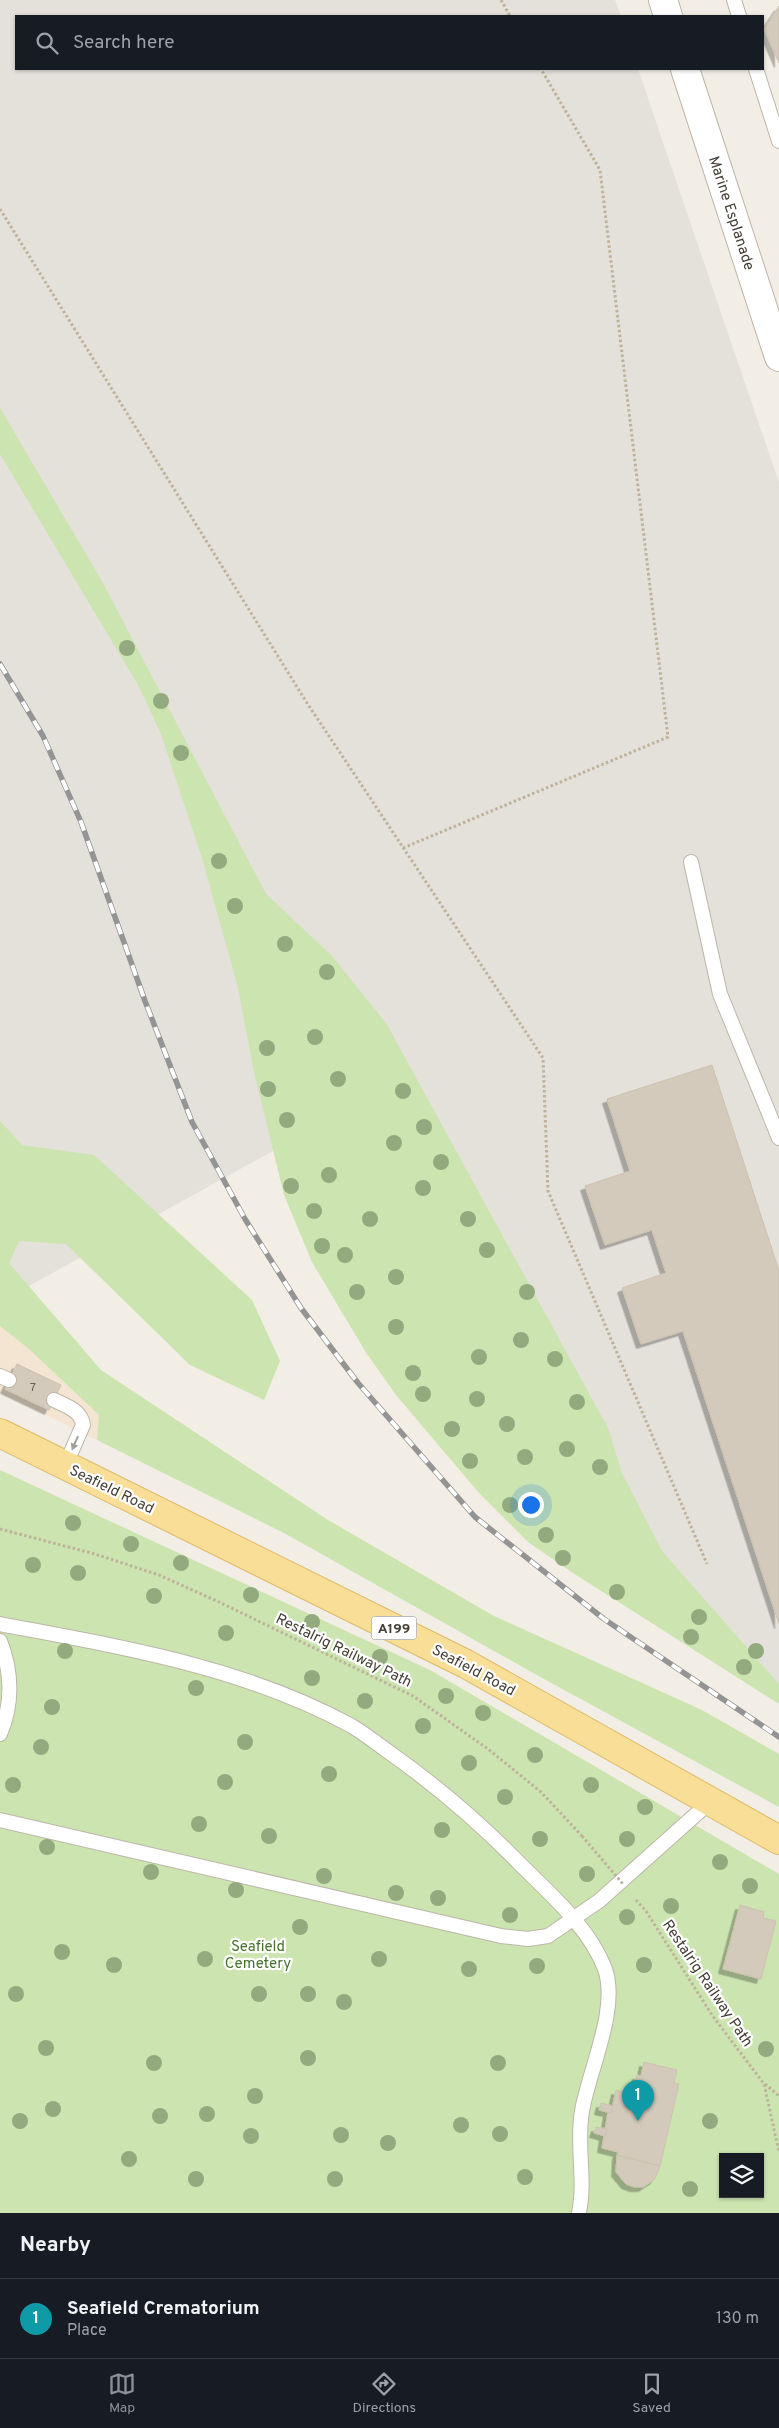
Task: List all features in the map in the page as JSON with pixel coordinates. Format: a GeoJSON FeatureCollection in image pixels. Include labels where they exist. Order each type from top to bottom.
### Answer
{"type":"FeatureCollection","features":[{"type":"Feature","properties":{"kind":"main road","name":"Seafield Road"},"geometry":{"type":"LineString","coordinates":[[0,1434],[466,1664],[779,1840]]}},
{"type":"Feature","properties":{"kind":"street"},"geometry":{"type":"LineString","coordinates":[[663,0],[668,15]]}},
{"type":"Feature","properties":{"kind":"street","name":"Marine Esplanade"},"geometry":{"type":"LineString","coordinates":[[685,70],[779,357]]}},
{"type":"Feature","properties":{"kind":"lane"},"geometry":{"type":"LineString","coordinates":[[734,0],[739,15]]}},
{"type":"Feature","properties":{"kind":"lane"},"geometry":{"type":"LineString","coordinates":[[756,70],[779,141]]}},
{"type":"Feature","properties":{"kind":"lane"},"geometry":{"type":"LineString","coordinates":[[691,862],[720,994],[779,1138]]}},
{"type":"Feature","properties":{"kind":"lane"},"geometry":{"type":"LineString","coordinates":[[54,1400],[77,1412],[83,1425],[65,1466]]}},
{"type":"Feature","properties":{"kind":"lane"},"geometry":{"type":"LineString","coordinates":[[0,1624],[164,1656],[223,1672],[298,1700],[352,1726],[420,1773],[507,1851],[573,1919],[592,1943],[605,1970],[610,1999],[582,2111],[579,2140],[583,2187],[579,2213]]}},
{"type":"Feature","properties":{"kind":"lane"},"geometry":{"type":"LineString","coordinates":[[0,1641],[8,1666],[9,1697],[0,1734]]}},
{"type":"Feature","properties":{"kind":"lane"},"geometry":{"type":"LineString","coordinates":[[0,1820],[517,1939],[548,1936],[599,1901],[711,1801]]}},
{"type":"Feature","properties":{"kind":"path"},"geometry":{"type":"LineString","coordinates":[[501,0],[509,15]]}},
{"type":"Feature","properties":{"kind":"path"},"geometry":{"type":"LineString","coordinates":[[403,848],[668,737],[600,170],[542,70]]}},
{"type":"Feature","properties":{"kind":"path"},"geometry":{"type":"LineString","coordinates":[[0,209],[307,703],[543,1058],[548,1191],[707,1564]]}},
{"type":"Feature","properties":{"kind":"path","name":"Restalrig Railway Path"},"geometry":{"type":"LineString","coordinates":[[0,1529],[95,1554],[159,1575],[413,1696],[488,1749],[542,1792],[623,1884]]}},
{"type":"Feature","properties":{"kind":"path","name":"Restalrig Railway Path"},"geometry":{"type":"LineString","coordinates":[[646,1911],[712,2015],[764,2084],[779,2152]]}},
{"type":"Feature","properties":{"kind":"path"},"geometry":{"type":"LineString","coordinates":[[764,2084],[779,2096]]}},
{"type":"Feature","properties":{"kind":"shaded area"},"geometry":{"type":"Polygon","coordinates":[[[0,0],[615,0],[621,15],[15,15],[15,70],[638,70],[779,483],[779,1684],[660,1551],[385,1089],[0,1302],[0,0]]]}},
{"type":"Feature","properties":{"kind":"shaded area"},"geometry":{"type":"Polygon","coordinates":[[[0,1326],[30,1350],[99,1415],[97,1440],[0,1392],[0,1326]]]}},
{"type":"Feature","properties":{"kind":"green space"},"geometry":{"type":"Polygon","coordinates":[[[0,408],[103,583],[266,894],[331,955],[386,1023],[608,1428],[622,1473],[662,1551],[779,1684],[779,1704],[573,1573],[528,1542],[479,1493],[396,1395],[367,1354],[312,1262],[284,1195],[254,1072],[238,988],[202,858],[161,734],[138,685],[0,454],[0,408]]]}},
{"type":"Feature","properties":{"kind":"green space"},"geometry":{"type":"Polygon","coordinates":[[[0,1121],[22,1145],[94,1155],[252,1300],[280,1361],[264,1400],[190,1365],[66,1244],[19,1241],[9,1263],[101,1370],[328,1520],[494,1616],[702,1710],[779,1754],[779,1807],[544,1679],[284,1533],[97,1440],[99,1415],[30,1350],[0,1326],[0,1121]]]}},
{"type":"Feature","properties":{"kind":"green space","name":"Seafield Cemetery"},"geometry":{"type":"Polygon","coordinates":[[[0,1470],[430,1670],[779,1874],[779,2213],[0,2213],[0,1470]]]}},
{"type":"Feature","properties":{"kind":"building"},"geometry":{"type":"Polygon","coordinates":[[[779,6],[779,63],[764,29],[779,6]]]}},
{"type":"Feature","properties":{"kind":"building"},"geometry":{"type":"Polygon","coordinates":[[[712,1065],[779,1271],[779,1624],[683,1331],[641,1344],[622,1288],[666,1273],[652,1230],[605,1245],[585,1186],[630,1171],[607,1099],[712,1065]]]}},
{"type":"Feature","properties":{"kind":"building"},"geometry":{"type":"Polygon","coordinates":[[[17,1364],[61,1385],[49,1410],[5,1389],[17,1364]]]}},
{"type":"Feature","properties":{"kind":"building"},"geometry":{"type":"Polygon","coordinates":[[[740,1905],[764,1912],[763,1918],[776,1921],[761,1979],[723,1969],[740,1905]]]}},
{"type":"Feature","properties":{"kind":"building"},"geometry":{"type":"Polygon","coordinates":[[[644,2062],[677,2070],[674,2083],[679,2084],[660,2166],[617,2155],[618,2152],[602,2148],[608,2112],[611,2113],[616,2090],[633,2094],[637,2075],[641,2076],[644,2062]]]}},
{"type":"Feature","properties":{"kind":"building"},"geometry":{"type":"Polygon","coordinates":[[[601,2103],[613,2106],[611,2113],[599,2110],[601,2103]]]}},
{"type":"Feature","properties":{"kind":"building"},"geometry":{"type":"Polygon","coordinates":[[[596,2127],[607,2129],[605,2136],[594,2133],[596,2127]]]}},
{"type":"Feature","properties":{"kind":"building"},"geometry":{"type":"Polygon","coordinates":[[[617,2155],[660,2166],[655,2179],[643,2187],[634,2187],[626,2184],[616,2172],[617,2155]]]}},
{"type":"Feature","properties":{"kind":"railway"},"geometry":{"type":"LineString","coordinates":[[0,664],[43,736],[81,822],[145,1001],[192,1122],[245,1219],[301,1308],[358,1383],[475,1517],[604,1619],[779,1737]]}},
{"type":"Feature","properties":{"kind":"place","name":"Seafield Crematorium"},"geometry":{"type":"Point","coordinates":[638,2121]}}]}
